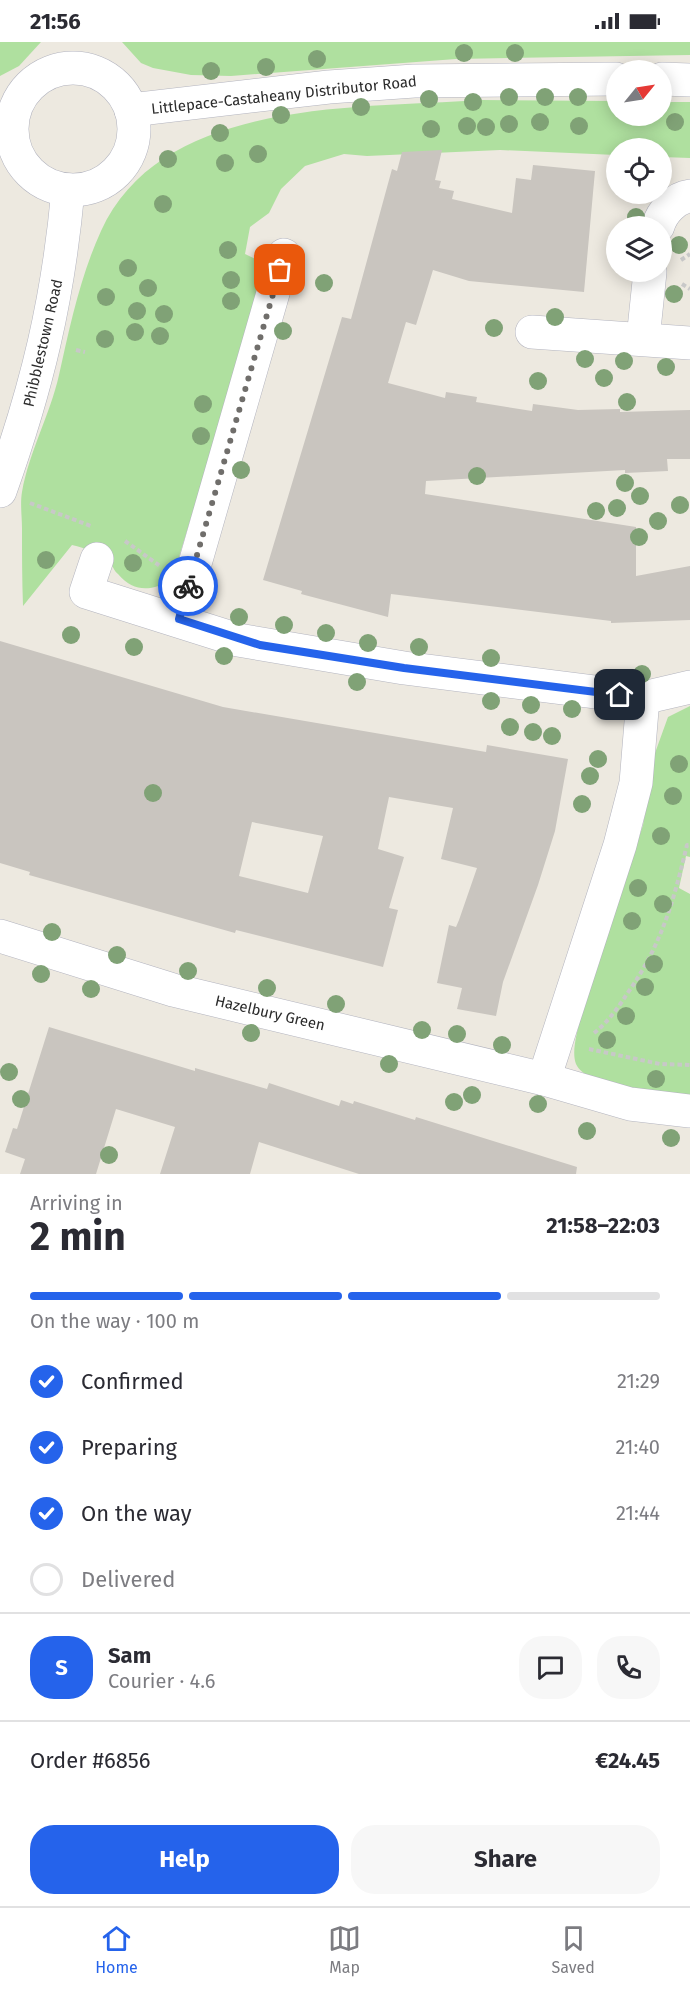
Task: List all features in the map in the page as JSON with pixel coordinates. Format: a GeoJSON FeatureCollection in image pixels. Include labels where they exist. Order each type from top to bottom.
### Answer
{"type":"FeatureCollection","features":[{"type":"Feature","properties":{"kind":"street"},"geometry":{"type":"LineString","coordinates":[[76,55],[94,71],[110,80],[123,93],[131,110],[134,130],[131,150],[121,167],[106,181],[88,189],[68,190],[49,186],[33,176],[20,161],[6,125],[25,90],[40,77],[57,69],[76,55]]}},
{"type":"Feature","properties":{"kind":"street","name":"Littlepace-Castaheany Distributor Road"},"geometry":{"type":"LineString","coordinates":[[131,110],[329,87],[414,81],[606,79]]}},
{"type":"Feature","properties":{"kind":"street"},"geometry":{"type":"LineString","coordinates":[[672,79],[690,80]]}},
{"type":"Feature","properties":{"kind":"street","name":"Phibblestown Road"},"geometry":{"type":"LineString","coordinates":[[0,491],[25,422],[46,344],[62,261],[68,190]]}},
{"type":"Feature","properties":{"kind":"street"},"geometry":{"type":"LineString","coordinates":[[664,216],[669,207],[682,197],[690,196]]}},
{"type":"Feature","properties":{"kind":"street"},"geometry":{"type":"LineString","coordinates":[[179,619],[284,255]]}},
{"type":"Feature","properties":{"kind":"street"},"geometry":{"type":"LineString","coordinates":[[643,339],[649,282]]}},
{"type":"Feature","properties":{"kind":"street"},"geometry":{"type":"LineString","coordinates":[[532,332],[690,343]]}},
{"type":"Feature","properties":{"kind":"street"},"geometry":{"type":"LineString","coordinates":[[97,559],[86,592],[260,645],[404,668],[643,698],[690,687]]}},
{"type":"Feature","properties":{"kind":"street"},"geometry":{"type":"LineString","coordinates":[[544,1079],[567,1043],[620,845],[632,798],[643,698]]}},
{"type":"Feature","properties":{"kind":"street","name":"Hazelbury Green"},"geometry":{"type":"LineString","coordinates":[[0,936],[173,990],[544,1079],[630,1104],[690,1111]]}},
{"type":"Feature","properties":{"kind":"path"},"geometry":{"type":"LineString","coordinates":[[567,1043],[599,1029],[617,1008],[656,947],[670,912],[687,844],[690,845]]}},
{"type":"Feature","properties":{"kind":"path"},"geometry":{"type":"LineString","coordinates":[[567,1043],[660,1064],[690,1065]]}},
{"type":"Feature","properties":{"kind":"green space"},"geometry":{"type":"Polygon","coordinates":[[[0,42],[41,42],[19,66],[0,76],[0,42]]]}},
{"type":"Feature","properties":{"kind":"green space"},"geometry":{"type":"Polygon","coordinates":[[[122,42],[690,42],[690,55],[456,59],[231,76],[191,75],[153,68],[141,63],[122,42]]]}},
{"type":"Feature","properties":{"kind":"green space"},"geometry":{"type":"Polygon","coordinates":[[[481,100],[606,101],[606,126],[672,126],[672,102],[690,102],[690,158],[672,157],[672,138],[606,138],[606,155],[500,150],[367,156],[344,154],[305,166],[281,189],[269,213],[250,227],[245,254],[260,261],[263,282],[172,580],[150,588],[137,587],[124,580],[110,563],[101,557],[72,545],[23,606],[21,501],[25,477],[55,390],[87,266],[101,231],[130,187],[169,155],[216,133],[268,119],[323,110],[481,100]]]}},
{"type":"Feature","properties":{"kind":"green space"},"geometry":{"type":"Polygon","coordinates":[[[690,706],[690,857],[686,856],[679,888],[690,894],[690,1097],[628,1090],[595,1080],[583,1073],[576,1064],[574,1053],[580,1018],[643,825],[655,753],[668,717],[690,706]]]}},
{"type":"Feature","properties":{"kind":"building"},"geometry":{"type":"Polygon","coordinates":[[[442,150],[435,180],[441,181],[439,188],[454,191],[452,199],[512,213],[516,178],[531,180],[533,165],[595,171],[584,292],[469,281],[433,270],[416,325],[406,322],[388,383],[445,398],[446,392],[477,397],[476,402],[532,411],[533,404],[578,410],[620,409],[620,412],[690,410],[690,459],[667,459],[668,471],[625,473],[625,470],[426,481],[425,494],[636,527],[636,576],[690,566],[690,620],[611,623],[611,621],[391,594],[388,617],[301,594],[302,591],[263,580],[342,317],[351,319],[392,169],[397,171],[402,152],[442,150]]]}},
{"type":"Feature","properties":{"kind":"building"},"geometry":{"type":"Polygon","coordinates":[[[0,641],[223,707],[486,752],[487,745],[568,759],[555,831],[503,982],[496,1016],[457,1009],[462,988],[437,983],[449,925],[456,927],[477,868],[441,859],[453,808],[389,797],[378,849],[404,857],[389,908],[398,910],[383,967],[236,930],[235,933],[29,875],[30,872],[0,863],[0,641]],[[252,822],[239,876],[308,893],[323,836],[252,822]]]}},
{"type":"Feature","properties":{"kind":"building"},"geometry":{"type":"Polygon","coordinates":[[[49,1027],[195,1071],[195,1068],[267,1089],[269,1083],[339,1106],[341,1100],[353,1104],[354,1101],[415,1120],[416,1117],[577,1167],[576,1174],[359,1174],[259,1142],[250,1174],[160,1174],[175,1127],[116,1109],[96,1174],[20,1174],[25,1159],[5,1152],[13,1128],[17,1129],[49,1027]]]}},
{"type":"Feature","properties":{"kind":"way so far"},"geometry":{"type":"LineString","coordinates":[[188,586],[280,270]]}},
{"type":"Feature","properties":{"kind":"route"},"geometry":{"type":"LineString","coordinates":[[188,586],[179,619],[238,640],[404,668],[620,695]]}}]}
